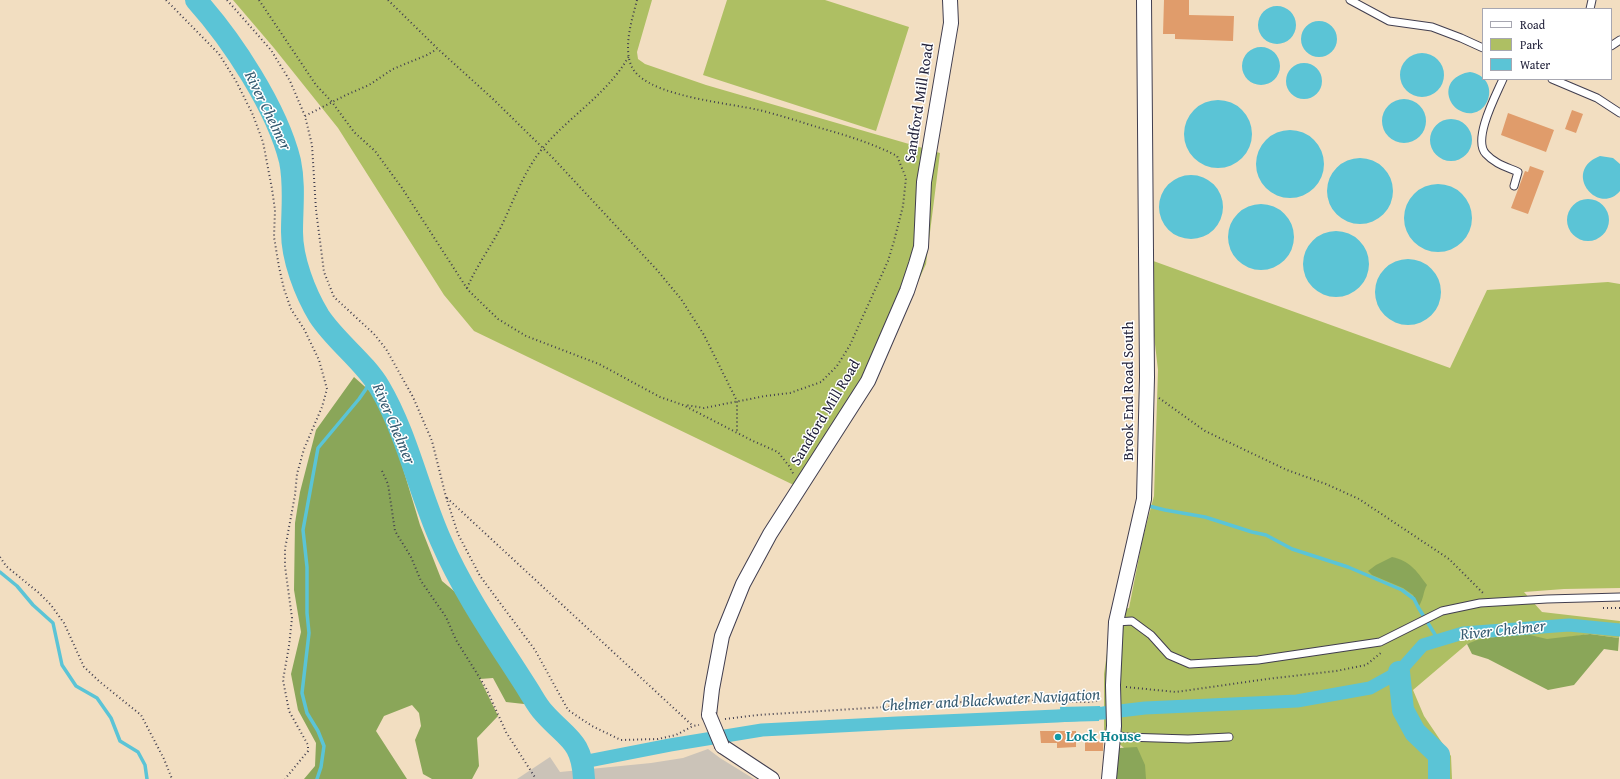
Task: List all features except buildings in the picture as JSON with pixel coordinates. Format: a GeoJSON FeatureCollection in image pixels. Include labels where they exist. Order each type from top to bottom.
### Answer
{"type":"FeatureCollection","features":[{"type":"Feature","properties":{"kind":"street","name":"Sandford Mill Road"},"geometry":{"type":"LineString","coordinates":[[772,779],[722,746],[710,720],[712,689],[722,636],[743,584],[770,534],[801,488],[868,381],[907,291],[921,247],[924,182],[950,23],[950,0]]}},
{"type":"Feature","properties":{"kind":"street","name":"Brook End Road South"},"geometry":{"type":"LineString","coordinates":[[1109,779],[1113,730],[1116,622],[1144,499],[1147,392],[1144,0]]}},
{"type":"Feature","properties":{"kind":"lane"},"geometry":{"type":"LineString","coordinates":[[1350,0],[1389,22],[1432,27],[1482,48]]}},
{"type":"Feature","properties":{"kind":"lane"},"geometry":{"type":"LineString","coordinates":[[1502,80],[1482,129],[1482,143],[1485,153],[1498,164],[1518,172],[1514,186]]}},
{"type":"Feature","properties":{"kind":"lane"},"geometry":{"type":"LineString","coordinates":[[1565,81],[1597,98],[1620,113]]}},
{"type":"Feature","properties":{"kind":"lane"},"geometry":{"type":"LineString","coordinates":[[1116,622],[1132,621],[1151,635],[1169,655],[1190,664],[1258,660],[1380,642],[1442,611],[1480,603],[1620,597]]}},
{"type":"Feature","properties":{"kind":"lane"},"geometry":{"type":"LineString","coordinates":[[1113,730],[1125,737],[1188,739],[1228,737]]}},
{"type":"Feature","properties":{"kind":"path"},"geometry":{"type":"LineString","coordinates":[[166,0],[219,54],[236,81],[253,115],[263,142],[272,188],[275,210],[274,237],[284,289],[291,310],[304,329],[319,360],[327,390],[322,407],[304,449],[297,474],[295,495],[285,549],[285,566],[292,618],[283,680],[288,711],[308,745],[308,751],[285,779]]}},
{"type":"Feature","properties":{"kind":"path"},"geometry":{"type":"LineString","coordinates":[[227,0],[271,50],[290,81],[305,116],[312,146],[316,210],[324,272],[334,297],[374,334],[386,349],[403,380],[432,441],[446,497],[458,534],[480,576],[535,650],[568,710],[592,726],[621,740],[658,739],[676,735],[693,726],[710,720],[758,715],[994,700],[1089,702],[1113,698],[1127,687],[1176,692],[1266,678],[1336,671],[1366,665],[1384,650]]}},
{"type":"Feature","properties":{"kind":"path"},"geometry":{"type":"LineString","coordinates":[[260,0],[316,85],[332,102],[354,132],[375,151],[402,188],[467,288],[498,319],[526,336],[599,364],[660,397],[682,405],[778,452],[790,466],[801,488]]}},
{"type":"Feature","properties":{"kind":"path"},"geometry":{"type":"LineString","coordinates":[[388,0],[437,49],[493,99],[543,148],[657,270],[681,299],[704,335],[737,401],[737,433]]}},
{"type":"Feature","properties":{"kind":"path"},"geometry":{"type":"LineString","coordinates":[[638,0],[628,43],[631,64],[638,75],[656,86],[677,94],[777,115],[878,146],[897,156],[906,178],[903,206],[888,261],[850,345],[837,366],[822,382],[790,393],[737,401],[704,408],[682,405]]}},
{"type":"Feature","properties":{"kind":"path"},"geometry":{"type":"LineString","coordinates":[[305,116],[369,85],[393,69],[427,55],[437,49]]}},
{"type":"Feature","properties":{"kind":"path"},"geometry":{"type":"LineString","coordinates":[[467,288],[494,240],[528,168],[543,148],[597,97],[623,67],[630,55]]}},
{"type":"Feature","properties":{"kind":"path"},"geometry":{"type":"LineString","coordinates":[[1147,392],[1164,399],[1205,431],[1287,470],[1326,484],[1359,499],[1449,559],[1492,602]]}},
{"type":"Feature","properties":{"kind":"path"},"geometry":{"type":"LineString","coordinates":[[382,471],[388,484],[395,531],[411,557],[421,581],[446,617],[456,640],[486,688],[506,732],[536,779]]}},
{"type":"Feature","properties":{"kind":"path"},"geometry":{"type":"LineString","coordinates":[[446,497],[693,726]]}},
{"type":"Feature","properties":{"kind":"path"},"geometry":{"type":"LineString","coordinates":[[0,557],[6,566],[39,593],[51,605],[64,623],[84,668],[141,715],[164,759],[172,779]]}},
{"type":"Feature","properties":{"kind":"shaded area"},"geometry":{"type":"Polygon","coordinates":[[[708,749],[754,779],[517,779],[550,757],[560,772],[651,763],[683,758],[708,749]]]}},
{"type":"Feature","properties":{"kind":"green space"},"geometry":{"type":"Polygon","coordinates":[[[233,0],[652,0],[637,52],[638,59],[645,64],[706,85],[940,153],[926,264],[872,383],[802,489],[474,331],[444,295],[338,128],[274,48],[233,0]]]}},
{"type":"Feature","properties":{"kind":"green space"},"geometry":{"type":"Polygon","coordinates":[[[727,0],[825,0],[909,27],[876,131],[703,75],[727,0]]]}},
{"type":"Feature","properties":{"kind":"green space"},"geometry":{"type":"Polygon","coordinates":[[[1145,258],[1450,368],[1487,290],[1608,282],[1620,284],[1620,588],[1564,589],[1524,592],[1542,612],[1620,621],[1619,638],[1590,634],[1551,640],[1495,637],[1467,644],[1413,690],[1424,716],[1451,756],[1452,779],[1118,779],[1124,748],[1104,730],[1104,674],[1113,611],[1129,608],[1143,537],[1154,496],[1158,370],[1145,258]]]}},
{"type":"Feature","properties":{"kind":"green space"},"geometry":{"type":"Polygon","coordinates":[[[354,377],[381,401],[420,525],[442,581],[454,591],[474,616],[490,644],[525,692],[524,704],[506,702],[493,678],[480,679],[498,716],[477,738],[479,766],[472,779],[432,779],[423,774],[415,740],[421,726],[419,713],[412,705],[384,716],[376,731],[407,779],[304,779],[315,766],[316,743],[298,710],[291,674],[301,632],[294,590],[295,523],[300,492],[316,430],[354,377]]]}},
{"type":"Feature","properties":{"kind":"green space"},"geometry":{"type":"Polygon","coordinates":[[[1392,557],[1404,561],[1412,567],[1427,585],[1419,606],[1413,595],[1403,588],[1372,575],[1368,571],[1392,557]]]}},
{"type":"Feature","properties":{"kind":"green space"},"geometry":{"type":"Polygon","coordinates":[[[1590,634],[1619,638],[1618,651],[1604,649],[1574,685],[1548,690],[1488,659],[1472,654],[1467,644],[1477,640],[1495,637],[1530,635],[1547,639],[1590,634]]]}},
{"type":"Feature","properties":{"kind":"green space"},"geometry":{"type":"Polygon","coordinates":[[[1137,747],[1145,765],[1146,779],[1115,779],[1119,748],[1137,747]]]}},
{"type":"Feature","properties":{"kind":"water"},"geometry":{"type":"Polygon","coordinates":[[[1277,6],[1290,12],[1296,25],[1290,38],[1277,44],[1264,38],[1258,25],[1264,12],[1277,6]]]}},
{"type":"Feature","properties":{"kind":"water"},"geometry":{"type":"Polygon","coordinates":[[[1322,21],[1332,26],[1336,32],[1336,46],[1332,52],[1326,56],[1316,57],[1306,52],[1302,46],[1301,36],[1306,26],[1312,22],[1322,21]]]}},
{"type":"Feature","properties":{"kind":"water"},"geometry":{"type":"Polygon","coordinates":[[[1257,47],[1265,47],[1277,56],[1280,66],[1277,76],[1271,82],[1265,85],[1257,85],[1245,76],[1242,70],[1242,62],[1251,50],[1257,47]]]}},
{"type":"Feature","properties":{"kind":"water"},"geometry":{"type":"Polygon","coordinates":[[[1422,53],[1434,57],[1440,63],[1444,75],[1440,87],[1434,93],[1422,97],[1410,93],[1404,87],[1400,75],[1404,63],[1410,57],[1422,53]]]}},
{"type":"Feature","properties":{"kind":"water"},"geometry":{"type":"Polygon","coordinates":[[[1304,63],[1317,68],[1322,81],[1317,94],[1304,99],[1291,94],[1286,81],[1291,68],[1304,63]]]}},
{"type":"Feature","properties":{"kind":"water"},"geometry":{"type":"Polygon","coordinates":[[[1470,72],[1480,76],[1482,80],[1486,82],[1489,90],[1489,98],[1485,105],[1480,110],[1472,113],[1463,112],[1457,109],[1450,100],[1449,89],[1452,81],[1465,73],[1470,72]]]}},
{"type":"Feature","properties":{"kind":"water"},"geometry":{"type":"Polygon","coordinates":[[[1404,99],[1416,103],[1422,109],[1426,121],[1422,133],[1416,139],[1404,143],[1392,139],[1386,133],[1382,121],[1386,109],[1392,103],[1404,99]]]}},
{"type":"Feature","properties":{"kind":"water"},"geometry":{"type":"Polygon","coordinates":[[[1218,100],[1231,103],[1242,110],[1249,121],[1252,134],[1249,147],[1242,158],[1231,165],[1218,168],[1205,165],[1194,158],[1187,147],[1184,134],[1187,121],[1194,110],[1205,103],[1218,100]]]}},
{"type":"Feature","properties":{"kind":"water"},"geometry":{"type":"Polygon","coordinates":[[[1451,119],[1466,125],[1472,140],[1466,155],[1451,161],[1436,155],[1430,140],[1436,125],[1451,119]]]}},
{"type":"Feature","properties":{"kind":"water"},"geometry":{"type":"Polygon","coordinates":[[[1290,130],[1303,133],[1314,140],[1321,151],[1324,164],[1321,177],[1314,188],[1303,195],[1290,198],[1277,195],[1266,188],[1259,177],[1256,164],[1259,151],[1266,140],[1277,133],[1290,130]]]}},
{"type":"Feature","properties":{"kind":"water"},"geometry":{"type":"Polygon","coordinates":[[[1600,156],[1613,158],[1620,164],[1620,191],[1611,198],[1602,199],[1594,195],[1587,189],[1583,181],[1584,171],[1589,163],[1600,156]]]}},
{"type":"Feature","properties":{"kind":"water"},"geometry":{"type":"Polygon","coordinates":[[[1360,158],[1373,160],[1383,168],[1391,178],[1393,191],[1391,204],[1383,214],[1373,222],[1360,224],[1347,222],[1337,214],[1329,204],[1327,191],[1329,178],[1337,168],[1347,160],[1360,158]]]}},
{"type":"Feature","properties":{"kind":"water"},"geometry":{"type":"Polygon","coordinates":[[[1185,175],[1197,175],[1214,184],[1221,195],[1223,207],[1221,219],[1214,230],[1197,239],[1185,239],[1173,234],[1164,225],[1159,213],[1159,201],[1164,189],[1173,180],[1185,175]]]}},
{"type":"Feature","properties":{"kind":"water"},"geometry":{"type":"Polygon","coordinates":[[[1438,184],[1451,187],[1462,194],[1469,205],[1472,218],[1469,231],[1462,242],[1451,249],[1438,252],[1425,249],[1414,242],[1407,231],[1404,218],[1407,205],[1414,194],[1425,187],[1438,184]]]}},
{"type":"Feature","properties":{"kind":"water"},"geometry":{"type":"Polygon","coordinates":[[[1584,199],[1592,199],[1600,202],[1606,208],[1609,220],[1606,232],[1600,238],[1592,241],[1584,241],[1576,238],[1570,232],[1567,224],[1567,216],[1570,208],[1576,202],[1584,199]]]}},
{"type":"Feature","properties":{"kind":"water"},"geometry":{"type":"Polygon","coordinates":[[[1254,204],[1268,204],[1280,209],[1289,218],[1294,230],[1292,250],[1285,261],[1268,270],[1254,270],[1242,265],[1233,256],[1228,244],[1228,230],[1233,218],[1242,209],[1254,204]]]}},
{"type":"Feature","properties":{"kind":"water"},"geometry":{"type":"Polygon","coordinates":[[[1336,231],[1349,234],[1359,241],[1366,251],[1369,264],[1366,277],[1359,287],[1349,294],[1336,297],[1323,294],[1313,287],[1306,277],[1303,264],[1306,251],[1313,241],[1323,234],[1336,231]]]}},
{"type":"Feature","properties":{"kind":"water"},"geometry":{"type":"Polygon","coordinates":[[[1408,259],[1420,262],[1431,269],[1438,280],[1441,292],[1438,304],[1431,315],[1420,322],[1408,325],[1396,322],[1385,315],[1378,304],[1375,292],[1378,280],[1385,269],[1396,262],[1408,259]]]}},
{"type":"Feature","properties":{"kind":"water"},"geometry":{"type":"Polygon","coordinates":[[[1100,706],[1099,721],[1061,722],[1060,707],[1100,706]]]}},
{"type":"Feature","properties":{"kind":"waterway","name":"River Chelmer"},"geometry":{"type":"LineString","coordinates":[[196,0],[210,16],[252,76],[275,119],[284,141],[292,170],[292,232],[294,253],[300,276],[309,297],[319,316],[333,334],[366,369],[380,388],[398,424],[433,522],[450,561],[482,618],[538,706],[577,748],[583,766],[584,779]]}},
{"type":"Feature","properties":{"kind":"waterway"},"geometry":{"type":"LineString","coordinates":[[317,779],[321,767],[324,746],[318,731],[307,713],[302,693],[309,633],[307,613],[307,567],[303,530],[318,448],[359,399],[366,389],[372,375]]}},
{"type":"Feature","properties":{"kind":"waterway"},"geometry":{"type":"LineString","coordinates":[[1149,506],[1205,517],[1266,535],[1292,549],[1348,567],[1402,590],[1414,599],[1439,641]]}},
{"type":"Feature","properties":{"kind":"waterway"},"geometry":{"type":"LineString","coordinates":[[0,572],[17,586],[33,605],[53,623],[62,665],[76,686],[97,698],[111,718],[120,741],[138,752],[145,765],[147,779]]}},
{"type":"Feature","properties":{"kind":"waterway","name":"Chelmer and Blackwater Navigation"},"geometry":{"type":"LineString","coordinates":[[583,762],[670,745],[762,730],[1057,716],[1145,708],[1297,701],[1370,688],[1399,672],[1423,645],[1463,633],[1569,625],[1620,630]]}},
{"type":"Feature","properties":{"kind":"waterway","name":"River Chelmer"},"geometry":{"type":"LineString","coordinates":[[1399,672],[1403,710],[1415,732],[1439,755],[1439,779]]}},
{"type":"Feature","properties":{"kind":"place","name":"Lock House"},"geometry":{"type":"Point","coordinates":[1058,737]}}]}
